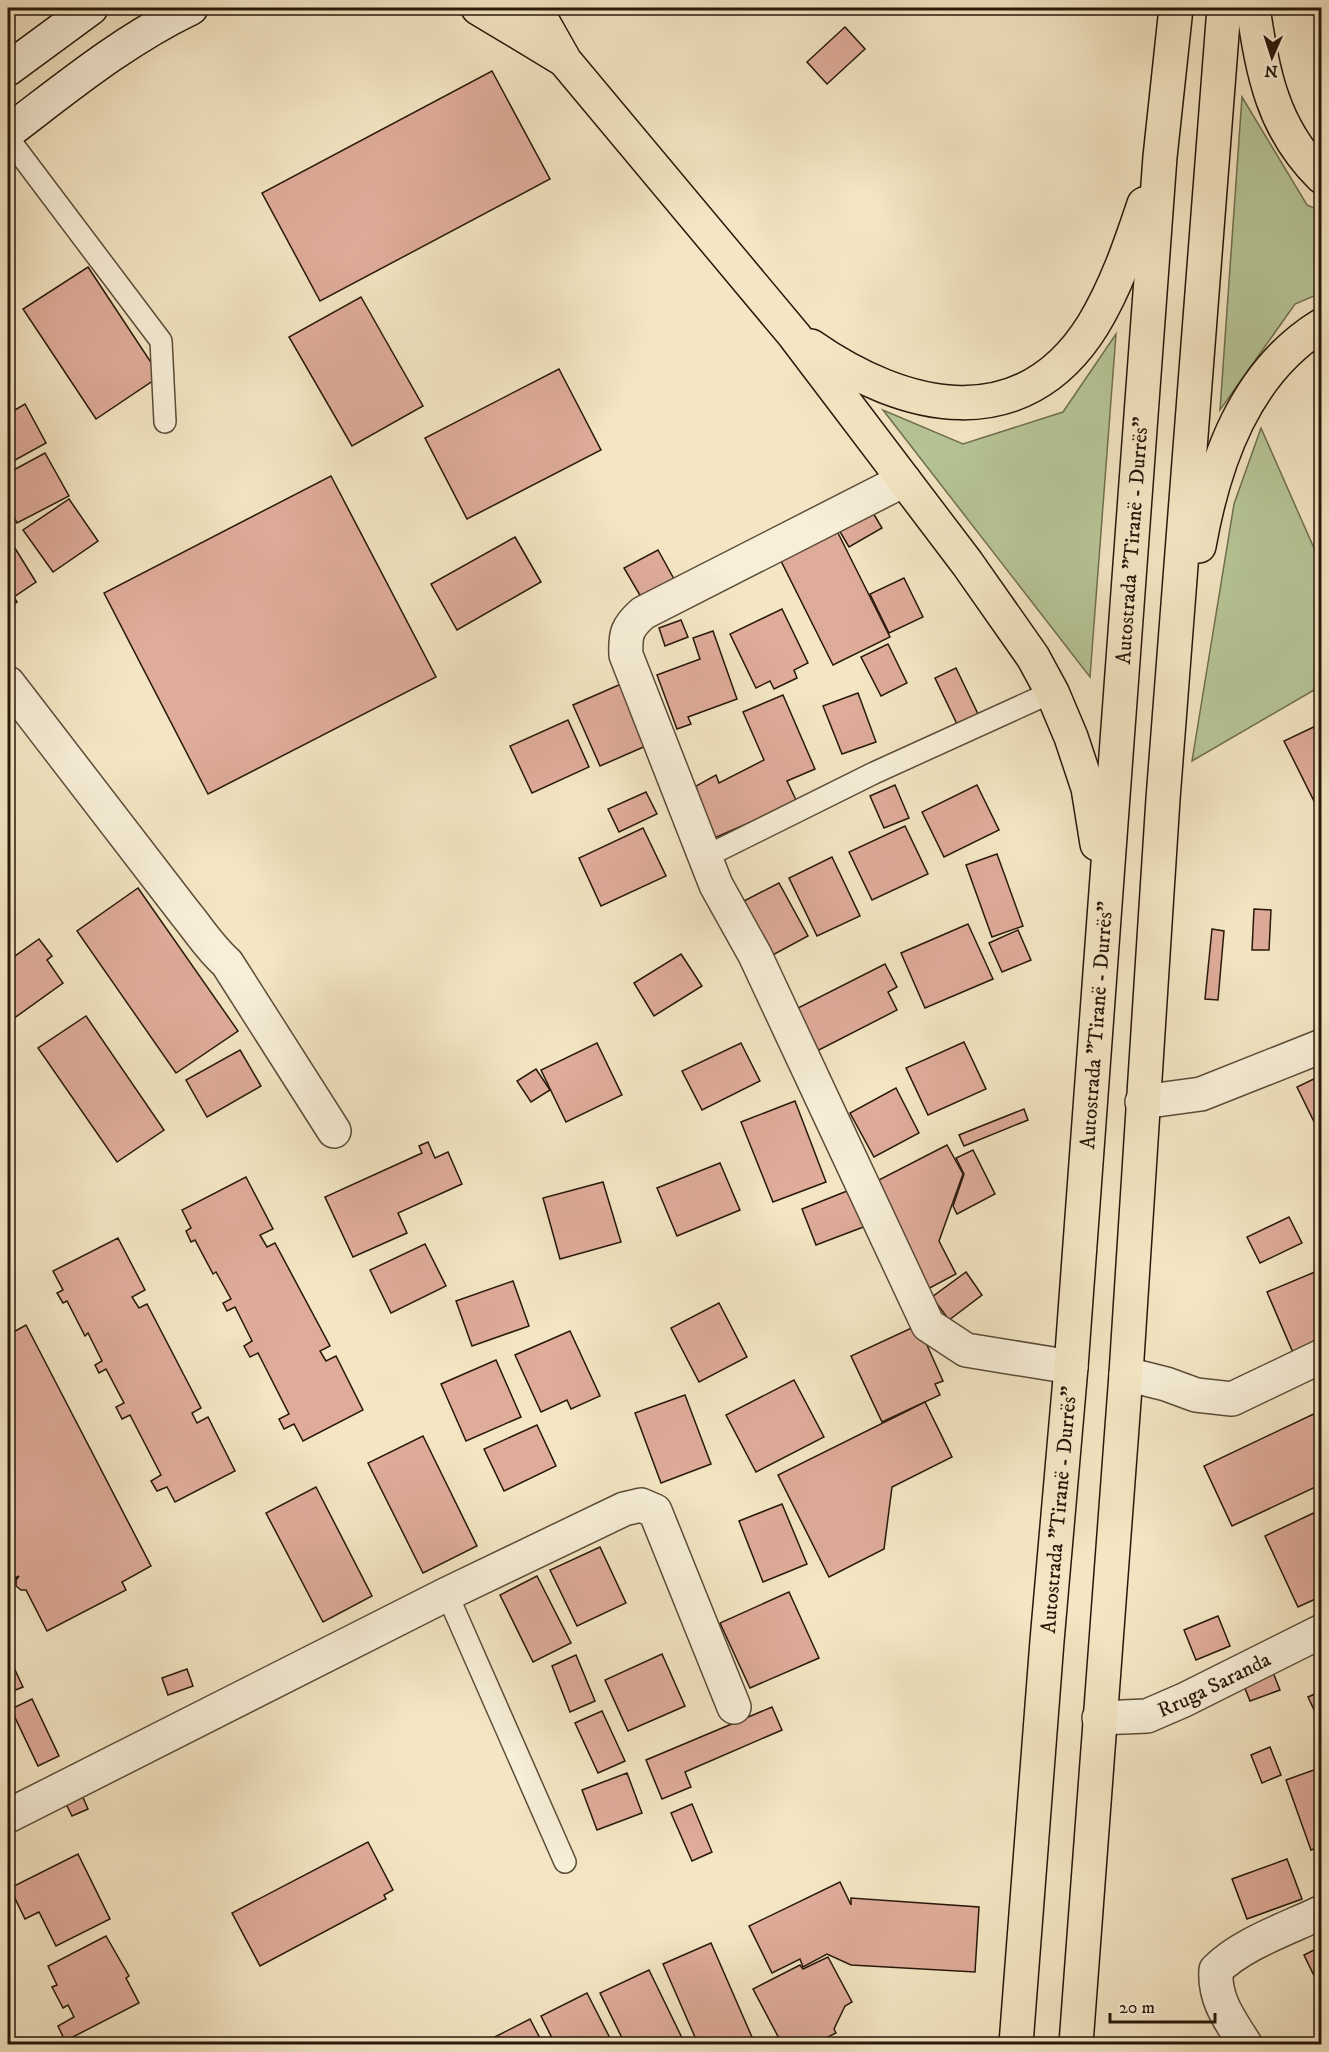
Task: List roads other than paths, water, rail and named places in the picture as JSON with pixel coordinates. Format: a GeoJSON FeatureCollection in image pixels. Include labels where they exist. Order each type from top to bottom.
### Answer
{"type":"FeatureCollection","features":[{"type":"Feature","properties":{"kind":"highway"},"geometry":{"type":"LineString","coordinates":[[478,8],[565,61]]}},
{"type":"Feature","properties":{"kind":"highway"},"geometry":{"type":"LineString","coordinates":[[535,8],[565,61],[794,335],[967,563],[1033,657],[1052,692],[1071,737],[1088,788],[1105,896]]}},
{"type":"Feature","properties":{"kind":"highway","name":"Autostrada \"Tiranë - Durrës\""},"geometry":{"type":"LineString","coordinates":[[1016,2044],[1071,1367],[1160,157],[1176,8]]}},
{"type":"Feature","properties":{"kind":"highway"},"geometry":{"type":"LineString","coordinates":[[1076,2044],[1126,1374],[1163,799],[1224,8]]}},
{"type":"Feature","properties":{"kind":"highway"},"geometry":{"type":"LineString","coordinates":[[1253,8],[1263,70],[1282,126],[1306,162],[1322,177]]}},
{"type":"Feature","properties":{"kind":"highway"},"geometry":{"type":"LineString","coordinates":[[794,335],[821,354],[882,386],[922,399],[949,403],[978,402],[1006,396],[1031,386],[1069,356],[1103,307],[1129,250],[1160,157]]}},
{"type":"Feature","properties":{"kind":"highway"},"geometry":{"type":"LineString","coordinates":[[1163,799],[1183,713],[1196,565],[1218,467],[1246,403],[1285,353],[1322,325]]}},
{"type":"Feature","properties":{"kind":"street"},"geometry":{"type":"LineString","coordinates":[[8,69],[91,8]]}},
{"type":"Feature","properties":{"kind":"street"},"geometry":{"type":"LineString","coordinates":[[8,132],[135,39],[191,8]]}},
{"type":"Feature","properties":{"kind":"street"},"geometry":{"type":"LineString","coordinates":[[904,480],[643,613],[631,624],[625,639],[626,655],[716,885],[756,955],[928,1325],[966,1350],[1071,1367]]}},
{"type":"Feature","properties":{"kind":"street"},"geometry":{"type":"LineString","coordinates":[[8,683],[185,913],[203,933],[212,950],[227,963],[334,1131]]}},
{"type":"Feature","properties":{"kind":"street"},"geometry":{"type":"LineString","coordinates":[[1142,1102],[1201,1094],[1322,1046]]}},
{"type":"Feature","properties":{"kind":"street"},"geometry":{"type":"LineString","coordinates":[[1126,1374],[1166,1384],[1196,1395],[1232,1399],[1322,1356]]}},
{"type":"Feature","properties":{"kind":"street"},"geometry":{"type":"LineString","coordinates":[[8,1816],[447,1594],[624,1509],[641,1505],[655,1511],[734,1707]]}},
{"type":"Feature","properties":{"kind":"street","name":"Rruga Saranda"},"geometry":{"type":"LineString","coordinates":[[1099,1718],[1148,1716],[1322,1631]]}},
{"type":"Feature","properties":{"kind":"street"},"geometry":{"type":"LineString","coordinates":[[1245,2044],[1219,2001],[1215,1986],[1216,1970],[1224,1961],[1322,1912]]}},
{"type":"Feature","properties":{"kind":"lane"},"geometry":{"type":"LineString","coordinates":[[8,138],[161,341],[165,422]]}},
{"type":"Feature","properties":{"kind":"lane"},"geometry":{"type":"LineString","coordinates":[[705,857],[874,772],[1052,692]]}},
{"type":"Feature","properties":{"kind":"lane"},"geometry":{"type":"LineString","coordinates":[[447,1594],[565,1862]]}}]}
